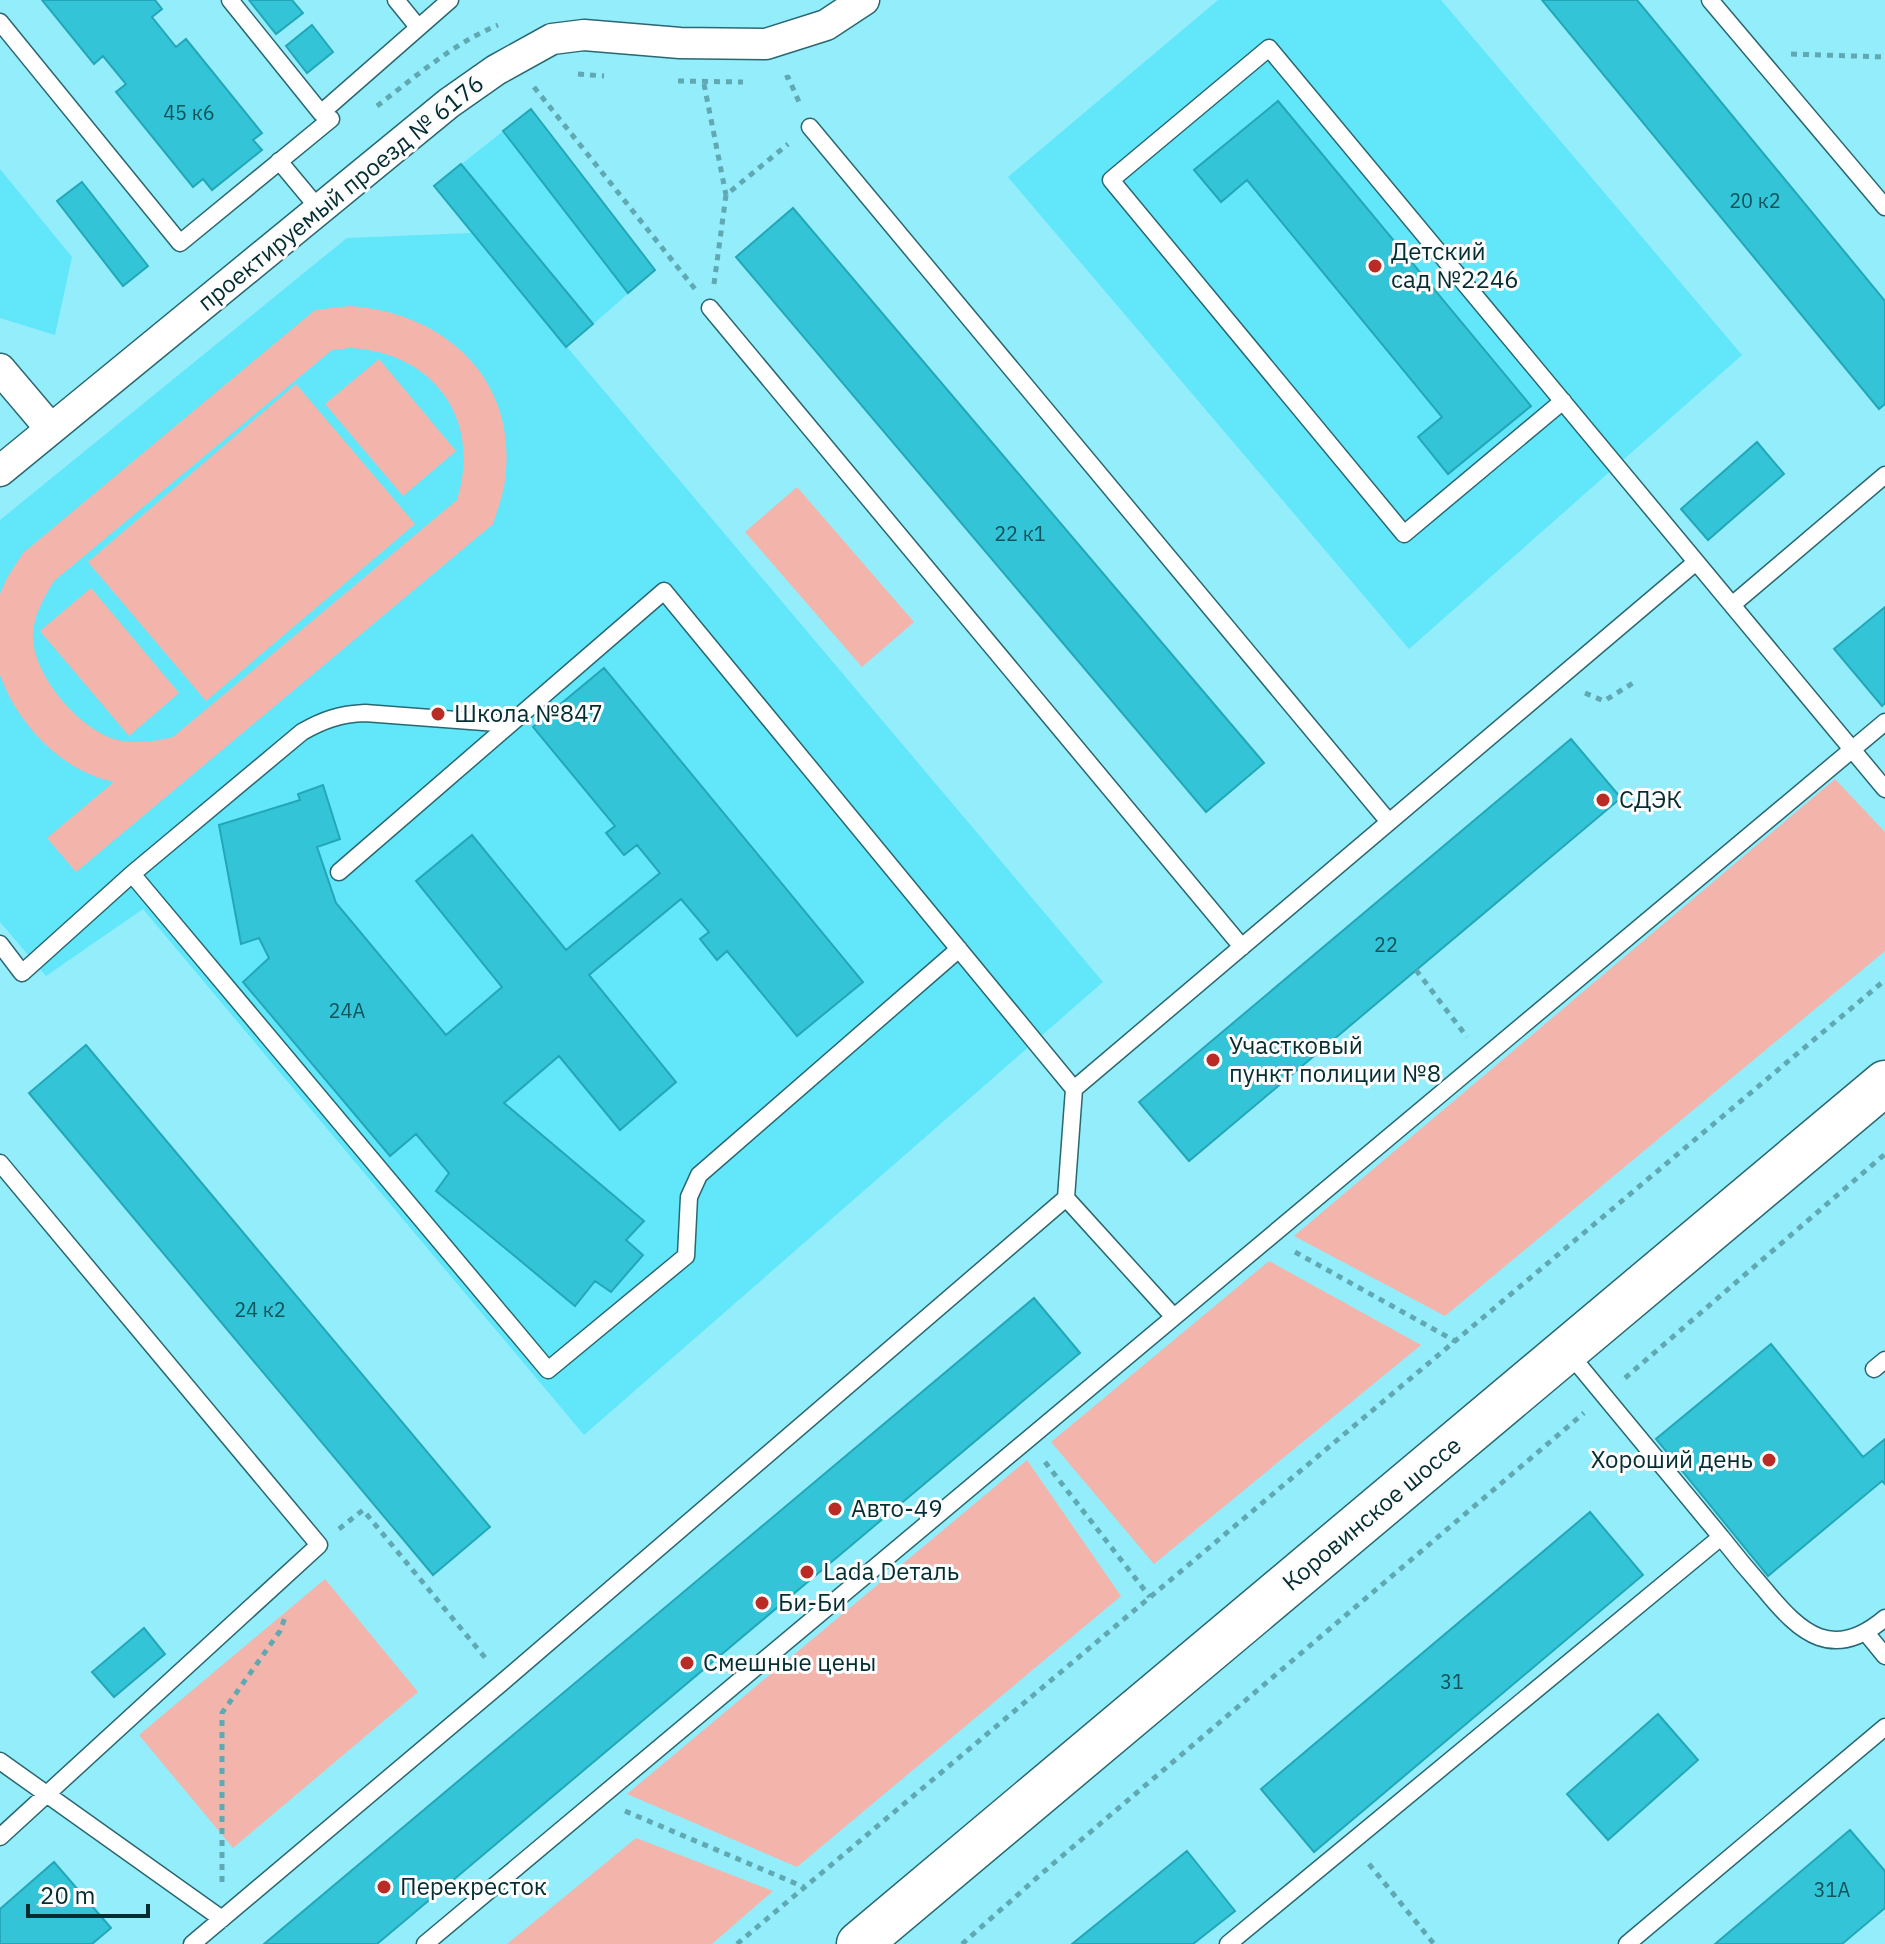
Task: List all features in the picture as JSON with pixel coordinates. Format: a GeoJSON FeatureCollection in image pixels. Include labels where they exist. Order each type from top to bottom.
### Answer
{"type":"FeatureCollection","features":[{"type":"Feature","properties":{"kind":"main road","name":"Коровинское шоссе"},"geometry":{"type":"LineString","coordinates":[[859,1944],[1885,1083]]}},
{"type":"Feature","properties":{"kind":"street","name":"проектируемый проезд № 6176"},"geometry":{"type":"LineString","coordinates":[[0,471],[459,95],[517,57],[552,39],[584,35],[680,43],[766,44],[826,25],[864,0]]}},
{"type":"Feature","properties":{"kind":"street"},"geometry":{"type":"LineString","coordinates":[[0,369],[50,428]]}},
{"type":"Feature","properties":{"kind":"lane"},"geometry":{"type":"LineString","coordinates":[[0,22],[180,243],[331,119],[321,113],[230,0]]}},
{"type":"Feature","properties":{"kind":"lane"},"geometry":{"type":"LineString","coordinates":[[396,0],[418,27]]}},
{"type":"Feature","properties":{"kind":"lane"},"geometry":{"type":"LineString","coordinates":[[321,113],[450,0]]}},
{"type":"Feature","properties":{"kind":"lane"},"geometry":{"type":"LineString","coordinates":[[1710,0],[1885,207]]}},
{"type":"Feature","properties":{"kind":"lane"},"geometry":{"type":"LineString","coordinates":[[1563,401],[1404,534],[1111,180],[1269,48],[1563,401],[1885,789]]}},
{"type":"Feature","properties":{"kind":"lane"},"geometry":{"type":"LineString","coordinates":[[810,127],[1389,822]]}},
{"type":"Feature","properties":{"kind":"lane"},"geometry":{"type":"LineString","coordinates":[[279,161],[319,209]]}},
{"type":"Feature","properties":{"kind":"lane"},"geometry":{"type":"LineString","coordinates":[[710,308],[1242,947]]}},
{"type":"Feature","properties":{"kind":"lane"},"geometry":{"type":"LineString","coordinates":[[1732,605],[1885,475]]}},
{"type":"Feature","properties":{"kind":"lane"},"geometry":{"type":"LineString","coordinates":[[1074,1089],[1696,562]]}},
{"type":"Feature","properties":{"kind":"lane"},"geometry":{"type":"LineString","coordinates":[[192,1944],[505,1680],[1066,1198],[1074,1089],[664,591],[339,872]]}},
{"type":"Feature","properties":{"kind":"lane"},"geometry":{"type":"LineString","coordinates":[[0,944],[22,973],[132,874],[302,732],[323,720],[343,714],[365,713],[510,724]]}},
{"type":"Feature","properties":{"kind":"lane"},"geometry":{"type":"LineString","coordinates":[[425,1944],[1885,722]]}},
{"type":"Feature","properties":{"kind":"lane"},"geometry":{"type":"LineString","coordinates":[[132,874],[548,1370],[686,1256],[689,1197],[699,1175],[959,949]]}},
{"type":"Feature","properties":{"kind":"lane"},"geometry":{"type":"LineString","coordinates":[[0,1163],[319,1545],[0,1837]]}},
{"type":"Feature","properties":{"kind":"lane"},"geometry":{"type":"LineString","coordinates":[[1066,1198],[1173,1316]]}},
{"type":"Feature","properties":{"kind":"lane"},"geometry":{"type":"LineString","coordinates":[[1567,1351],[1791,1622],[1815,1637],[1844,1640],[1867,1634],[1885,1618]]}},
{"type":"Feature","properties":{"kind":"lane"},"geometry":{"type":"LineString","coordinates":[[1228,1944],[1721,1537]]}},
{"type":"Feature","properties":{"kind":"lane"},"geometry":{"type":"LineString","coordinates":[[1867,1634],[1885,1656]]}},
{"type":"Feature","properties":{"kind":"lane"},"geometry":{"type":"LineString","coordinates":[[1627,1944],[1885,1727]]}},
{"type":"Feature","properties":{"kind":"lane"},"geometry":{"type":"LineString","coordinates":[[0,1761],[222,1919]]}},
{"type":"Feature","properties":{"kind":"path"},"geometry":{"type":"LineString","coordinates":[[1754,52],[1885,57]]}},
{"type":"Feature","properties":{"kind":"path"},"geometry":{"type":"LineString","coordinates":[[565,74],[619,77]]}},
{"type":"Feature","properties":{"kind":"path"},"geometry":{"type":"LineString","coordinates":[[777,79],[788,77]]}},
{"type":"Feature","properties":{"kind":"path"},"geometry":{"type":"LineString","coordinates":[[543,80],[532,84],[710,308]]}},
{"type":"Feature","properties":{"kind":"path"},"geometry":{"type":"LineString","coordinates":[[676,81],[704,84],[755,82]]}},
{"type":"Feature","properties":{"kind":"path"},"geometry":{"type":"LineString","coordinates":[[704,84],[726,195],[710,308]]}},
{"type":"Feature","properties":{"kind":"path"},"geometry":{"type":"LineString","coordinates":[[726,195],[810,127]]}},
{"type":"Feature","properties":{"kind":"path"},"geometry":{"type":"LineString","coordinates":[[1556,681],[1604,701],[1633,683]]}},
{"type":"Feature","properties":{"kind":"path"},"geometry":{"type":"LineString","coordinates":[[1416,970],[1482,1057]]}},
{"type":"Feature","properties":{"kind":"path"},"geometry":{"type":"LineString","coordinates":[[737,1944],[1885,980]]}},
{"type":"Feature","properties":{"kind":"path"},"geometry":{"type":"LineString","coordinates":[[962,1944],[1885,1154]]}},
{"type":"Feature","properties":{"kind":"path"},"geometry":{"type":"LineString","coordinates":[[1267,1237],[1455,1341]]}},
{"type":"Feature","properties":{"kind":"path"},"geometry":{"type":"LineString","coordinates":[[1027,1439],[1150,1597]]}},
{"type":"Feature","properties":{"kind":"path"},"geometry":{"type":"LineString","coordinates":[[319,1545],[363,1510],[505,1680]]}},
{"type":"Feature","properties":{"kind":"path"},"geometry":{"type":"LineString","coordinates":[[222,1919],[222,1713],[280,1631],[305,1559]]}},
{"type":"Feature","properties":{"kind":"path"},"geometry":{"type":"LineString","coordinates":[[597,1800],[804,1887]]}},
{"type":"Feature","properties":{"kind":"path"},"geometry":{"type":"LineString","coordinates":[[1352,1842],[1434,1944]]}},
{"type":"Feature","properties":{"kind":"shaded area","name":"Детский сад №2246"},"geometry":{"type":"Polygon","coordinates":[[[1218,0],[1441,0],[1742,355],[1409,649],[1008,177],[1218,0]]]}},
{"type":"Feature","properties":{"kind":"shaded area","name":"Школа №847"},"geometry":{"type":"Polygon","coordinates":[[[531,109],[655,270],[567,347],[1103,982],[584,1435],[143,909],[46,976],[0,922],[0,520],[347,238],[471,233],[434,186],[531,109]]]}},
{"type":"Feature","properties":{"kind":"shaded area"},"geometry":{"type":"Polygon","coordinates":[[[0,169],[72,257],[55,335],[0,318],[0,169]]]}},
{"type":"Feature","properties":{"kind":"shaded area"},"geometry":{"type":"Polygon","coordinates":[[[350,306],[383,311],[441,335],[465,354],[484,378],[498,405],[505,436],[506,470],[493,524],[76,872],[47,838],[114,782],[77,768],[60,756],[30,728],[18,711],[0,675],[0,594],[23,553],[315,310],[350,306]],[[351,348],[332,350],[54,581],[36,618],[34,648],[47,680],[84,722],[111,738],[126,742],[173,737],[457,500],[463,471],[463,443],[457,418],[445,396],[428,377],[407,363],[381,353],[351,348]]]}},
{"type":"Feature","properties":{"kind":"shaded area"},"geometry":{"type":"Polygon","coordinates":[[[379,359],[456,451],[403,496],[325,404],[379,359]]]}},
{"type":"Feature","properties":{"kind":"shaded area"},"geometry":{"type":"Polygon","coordinates":[[[296,384],[415,524],[206,701],[88,562],[296,384]]]}},
{"type":"Feature","properties":{"kind":"shaded area"},"geometry":{"type":"Polygon","coordinates":[[[797,487],[914,622],[862,667],[745,532],[797,487]]]}},
{"type":"Feature","properties":{"kind":"shaded area"},"geometry":{"type":"Polygon","coordinates":[[[91,588],[179,693],[129,736],[40,631],[91,588]]]}},
{"type":"Feature","properties":{"kind":"shaded area"},"geometry":{"type":"Polygon","coordinates":[[[1835,779],[1885,832],[1885,951],[1445,1316],[1294,1236],[1835,779]]]}},
{"type":"Feature","properties":{"kind":"shaded area"},"geometry":{"type":"Polygon","coordinates":[[[1269,1261],[1421,1345],[1154,1564],[1051,1442],[1269,1261]]]}},
{"type":"Feature","properties":{"kind":"shaded area"},"geometry":{"type":"Polygon","coordinates":[[[1027,1460],[1121,1596],[797,1867],[627,1794],[1027,1460]]]}},
{"type":"Feature","properties":{"kind":"shaded area"},"geometry":{"type":"Polygon","coordinates":[[[325,1579],[418,1692],[233,1848],[139,1735],[325,1579]]]}},
{"type":"Feature","properties":{"kind":"shaded area"},"geometry":{"type":"Polygon","coordinates":[[[636,1838],[773,1891],[712,1944],[507,1944],[636,1838]]]}},
{"type":"Feature","properties":{"kind":"building"},"geometry":{"type":"Polygon","coordinates":[[[42,0],[155,0],[162,9],[152,17],[176,47],[186,39],[262,133],[253,140],[262,150],[212,190],[203,179],[193,187],[116,92],[126,84],[103,56],[94,64],[42,0]]]}},
{"type":"Feature","properties":{"kind":"building"},"geometry":{"type":"Polygon","coordinates":[[[249,0],[292,0],[303,13],[276,34],[249,0]]]}},
{"type":"Feature","properties":{"kind":"building"},"geometry":{"type":"Polygon","coordinates":[[[1542,0],[1637,0],[1885,301],[1885,404],[1879,409],[1542,0]]]}},
{"type":"Feature","properties":{"kind":"building"},"geometry":{"type":"Polygon","coordinates":[[[312,25],[333,52],[307,73],[286,46],[312,25]]]}},
{"type":"Feature","properties":{"kind":"building"},"geometry":{"type":"Polygon","coordinates":[[[1278,101],[1531,406],[1448,474],[1418,437],[1442,417],[1247,180],[1221,202],[1194,170],[1278,101]]]}},
{"type":"Feature","properties":{"kind":"building"},"geometry":{"type":"Polygon","coordinates":[[[531,109],[655,270],[628,293],[503,131],[531,109]]]}},
{"type":"Feature","properties":{"kind":"building"},"geometry":{"type":"Polygon","coordinates":[[[461,164],[593,324],[566,347],[434,186],[461,164]]]}},
{"type":"Feature","properties":{"kind":"building"},"geometry":{"type":"Polygon","coordinates":[[[82,182],[148,266],[123,286],[57,201],[82,182]]]}},
{"type":"Feature","properties":{"kind":"building"},"geometry":{"type":"Polygon","coordinates":[[[793,208],[1264,763],[1206,812],[736,257],[793,208]]]}},
{"type":"Feature","properties":{"kind":"building"},"geometry":{"type":"Polygon","coordinates":[[[1757,442],[1784,474],[1708,540],[1681,509],[1757,442]]]}},
{"type":"Feature","properties":{"kind":"building"},"geometry":{"type":"Polygon","coordinates":[[[1885,607],[1885,703],[1882,706],[1834,649],[1885,607]]]}},
{"type":"Feature","properties":{"kind":"building"},"geometry":{"type":"Polygon","coordinates":[[[604,668],[863,982],[797,1036],[727,951],[717,960],[700,939],[709,932],[681,899],[589,975],[676,1082],[620,1130],[559,1056],[504,1103],[644,1221],[626,1240],[643,1255],[611,1292],[595,1281],[575,1306],[436,1191],[449,1173],[416,1134],[390,1156],[243,982],[269,958],[259,938],[241,944],[219,825],[300,800],[298,794],[323,785],[340,839],[317,847],[336,903],[446,1035],[502,987],[416,881],[472,835],[566,950],[660,873],[637,845],[624,855],[606,833],[615,826],[533,727],[604,668]]]}},
{"type":"Feature","properties":{"kind":"building"},"geometry":{"type":"Polygon","coordinates":[[[1571,739],[1621,798],[1189,1161],[1139,1102],[1571,739]]]}},
{"type":"Feature","properties":{"kind":"building"},"geometry":{"type":"Polygon","coordinates":[[[86,1045],[490,1527],[433,1575],[29,1093],[86,1045]]]}},
{"type":"Feature","properties":{"kind":"building"},"geometry":{"type":"Polygon","coordinates":[[[1034,1298],[1080,1353],[377,1944],[264,1944],[1034,1298]]]}},
{"type":"Feature","properties":{"kind":"building"},"geometry":{"type":"Polygon","coordinates":[[[1771,1344],[1863,1457],[1885,1439],[1885,1484],[1882,1481],[1768,1576],[1656,1439],[1771,1344]]]}},
{"type":"Feature","properties":{"kind":"building"},"geometry":{"type":"Polygon","coordinates":[[[1590,1512],[1643,1575],[1314,1852],[1261,1789],[1590,1512]]]}},
{"type":"Feature","properties":{"kind":"building"},"geometry":{"type":"Polygon","coordinates":[[[144,1628],[165,1654],[114,1697],[92,1672],[144,1628]]]}},
{"type":"Feature","properties":{"kind":"building"},"geometry":{"type":"Polygon","coordinates":[[[1658,1714],[1698,1760],[1608,1840],[1567,1794],[1658,1714]]]}},
{"type":"Feature","properties":{"kind":"building"},"geometry":{"type":"Polygon","coordinates":[[[1850,1830],[1885,1871],[1885,1908],[1842,1944],[1715,1944],[1850,1830]]]}},
{"type":"Feature","properties":{"kind":"building"},"geometry":{"type":"Polygon","coordinates":[[[1187,1851],[1235,1911],[1193,1944],[1072,1944],[1187,1851]]]}},
{"type":"Feature","properties":{"kind":"building"},"geometry":{"type":"Polygon","coordinates":[[[54,1862],[111,1928],[92,1944],[0,1944],[0,1909],[54,1862]]]}},
{"type":"Feature","properties":{"kind":"place","name":"Детский сад №2246"},"geometry":{"type":"Point","coordinates":[1375,266]}},
{"type":"Feature","properties":{"kind":"place","name":"Школа №847"},"geometry":{"type":"Point","coordinates":[438,714]}},
{"type":"Feature","properties":{"kind":"place","name":"СДЭК"},"geometry":{"type":"Point","coordinates":[1603,800]}},
{"type":"Feature","properties":{"kind":"place","name":"Участковый пункт полиции №8"},"geometry":{"type":"Point","coordinates":[1213,1060]}},
{"type":"Feature","properties":{"kind":"place","name":"Хороший день"},"geometry":{"type":"Point","coordinates":[1769,1460]}},
{"type":"Feature","properties":{"kind":"place","name":"Авто-49"},"geometry":{"type":"Point","coordinates":[835,1509]}},
{"type":"Feature","properties":{"kind":"place","name":"Lada Dеталь"},"geometry":{"type":"Point","coordinates":[807,1572]}},
{"type":"Feature","properties":{"kind":"place","name":"Би-Би"},"geometry":{"type":"Point","coordinates":[762,1603]}},
{"type":"Feature","properties":{"kind":"place","name":"Смешные цены"},"geometry":{"type":"Point","coordinates":[687,1663]}},
{"type":"Feature","properties":{"kind":"place","name":"Перекресток"},"geometry":{"type":"Point","coordinates":[384,1887]}}]}
